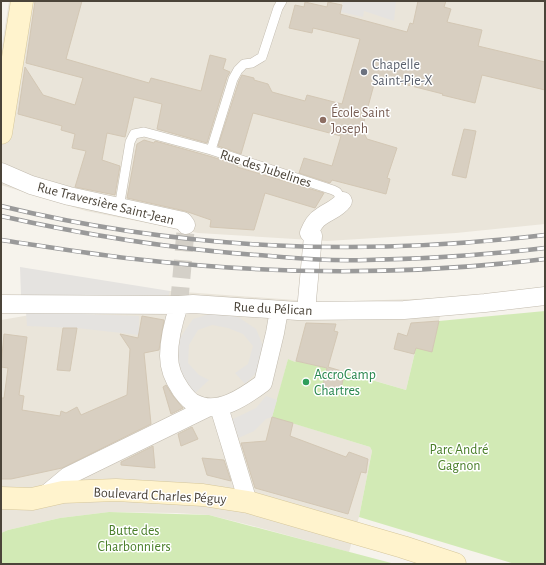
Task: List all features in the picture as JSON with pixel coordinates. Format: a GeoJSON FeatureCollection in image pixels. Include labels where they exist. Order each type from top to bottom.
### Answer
{"type":"FeatureCollection","features":[{"type":"Feature","properties":{"kind":"main road"},"geometry":{"type":"LineString","coordinates":[[1,133],[22,1]]}},
{"type":"Feature","properties":{"kind":"main road","name":"Boulevard Charles Péguy"},"geometry":{"type":"LineString","coordinates":[[1,498],[38,497],[63,492],[116,490],[203,495],[248,502],[403,547],[454,564]]}},
{"type":"Feature","properties":{"kind":"main road"},"geometry":{"type":"LineString","coordinates":[[1,513],[38,497]]}},
{"type":"Feature","properties":{"kind":"street","name":"Rue Traversière Saint-Jean"},"geometry":{"type":"LineString","coordinates":[[1,172],[31,185],[119,208],[183,221],[186,226]]}},
{"type":"Feature","properties":{"kind":"street","name":"Rue des Jubelines"},"geometry":{"type":"LineString","coordinates":[[306,311],[313,236],[309,233],[314,223],[321,216],[340,204],[342,201]]}},
{"type":"Feature","properties":{"kind":"street","name":"Rue du Pélican"},"geometry":{"type":"LineString","coordinates":[[1,304],[193,304],[306,311],[404,310],[545,296]]}},
{"type":"Feature","properties":{"kind":"street"},"geometry":{"type":"LineString","coordinates":[[178,305],[169,356],[175,382],[193,403],[213,408]]}},
{"type":"Feature","properties":{"kind":"street"},"geometry":{"type":"LineString","coordinates":[[38,497],[68,476],[213,408],[248,394],[263,384],[279,310]]}},
{"type":"Feature","properties":{"kind":"street"},"geometry":{"type":"LineString","coordinates":[[213,408],[248,502]]}},
{"type":"Feature","properties":{"kind":"lane"},"geometry":{"type":"LineString","coordinates":[[211,150],[236,74],[244,64],[252,63],[262,57],[278,8],[282,1]]}},
{"type":"Feature","properties":{"kind":"lane","name":"Rue des Jubelines"},"geometry":{"type":"LineString","coordinates":[[119,208],[130,142],[134,134],[144,132],[211,150],[333,190],[337,192],[342,201]]}},
{"type":"Feature","properties":{"kind":"shaded area"},"geometry":{"type":"Polygon","coordinates":[[[9,1],[545,1],[545,224],[456,233],[327,241],[198,233],[86,211],[1,185],[1,52],[9,1]]]}},
{"type":"Feature","properties":{"kind":"shaded area"},"geometry":{"type":"Polygon","coordinates":[[[343,1],[396,1],[394,21],[364,11],[363,17],[341,12],[343,1]]]}},
{"type":"Feature","properties":{"kind":"shaded area"},"geometry":{"type":"Polygon","coordinates":[[[20,267],[170,291],[168,297],[21,295],[20,267]]]}},
{"type":"Feature","properties":{"kind":"shaded area"},"geometry":{"type":"Polygon","coordinates":[[[170,291],[323,302],[444,298],[432,352],[416,348],[406,390],[328,367],[296,363],[288,359],[273,417],[370,447],[372,451],[359,517],[349,552],[209,515],[177,513],[109,512],[60,518],[1,533],[1,320],[170,291]]]}},
{"type":"Feature","properties":{"kind":"shaded area"},"geometry":{"type":"Polygon","coordinates":[[[26,312],[139,316],[139,335],[77,328],[27,326],[26,312]]]}},
{"type":"Feature","properties":{"kind":"shaded area"},"geometry":{"type":"Polygon","coordinates":[[[213,313],[238,317],[256,329],[265,350],[258,371],[245,384],[235,373],[248,364],[253,346],[243,334],[228,328],[212,325],[198,330],[189,345],[188,363],[199,375],[209,380],[195,393],[180,379],[175,357],[180,338],[193,319],[213,313]]]}},
{"type":"Feature","properties":{"kind":"shaded area"},"geometry":{"type":"Polygon","coordinates":[[[266,396],[277,400],[272,417],[266,419],[254,431],[236,439],[231,420],[256,408],[266,396]]]}},
{"type":"Feature","properties":{"kind":"green space","name":"Parc André Gagnon"},"geometry":{"type":"Polygon","coordinates":[[[545,311],[545,564],[515,564],[359,517],[372,451],[370,447],[272,417],[288,359],[295,362],[327,367],[406,390],[416,348],[432,351],[439,321],[545,311]]]}},
{"type":"Feature","properties":{"kind":"green space","name":"Butte des Charbonniers"},"geometry":{"type":"Polygon","coordinates":[[[109,512],[209,515],[395,564],[1,564],[1,533],[60,518],[109,512]]]}},
{"type":"Feature","properties":{"kind":"building"},"geometry":{"type":"Polygon","coordinates":[[[35,1],[82,1],[66,59],[149,83],[151,78],[201,91],[210,55],[226,59],[223,69],[230,72],[227,77],[207,143],[157,129],[162,104],[134,97],[125,137],[107,133],[102,160],[120,166],[115,195],[75,187],[86,151],[72,148],[75,134],[61,130],[62,126],[18,114],[25,67],[43,95],[75,105],[83,78],[26,63],[35,1]]]}},
{"type":"Feature","properties":{"kind":"building"},"geometry":{"type":"Polygon","coordinates":[[[418,1],[446,1],[444,7],[451,9],[447,22],[482,30],[478,46],[545,62],[545,90],[482,75],[475,103],[376,77],[362,129],[367,139],[397,148],[387,178],[390,179],[386,194],[332,180],[330,183],[299,173],[304,158],[332,166],[341,136],[253,113],[241,154],[218,146],[242,75],[268,84],[272,92],[305,101],[307,95],[342,104],[360,39],[313,28],[312,33],[289,28],[295,5],[304,7],[305,2],[327,7],[328,2],[342,5],[340,14],[407,32],[410,23],[413,24],[418,1]]]}},
{"type":"Feature","properties":{"kind":"building"},"geometry":{"type":"Polygon","coordinates":[[[464,129],[476,131],[466,178],[452,175],[464,129]]]}},
{"type":"Feature","properties":{"kind":"building"},"geometry":{"type":"Polygon","coordinates":[[[144,140],[154,143],[155,141],[209,156],[238,165],[237,167],[324,193],[315,208],[265,193],[254,230],[210,227],[211,220],[185,211],[127,198],[137,144],[144,140]]]}},
{"type":"Feature","properties":{"kind":"building"},"geometry":{"type":"Polygon","coordinates":[[[142,316],[164,320],[159,350],[144,353],[151,424],[62,468],[11,479],[1,479],[1,398],[4,398],[8,368],[1,367],[4,334],[27,337],[19,395],[24,396],[22,410],[60,416],[61,411],[66,413],[77,407],[81,415],[127,395],[130,349],[120,334],[138,338],[142,316]]]}},
{"type":"Feature","properties":{"kind":"building"},"geometry":{"type":"Polygon","coordinates":[[[439,321],[432,352],[416,348],[414,354],[394,349],[398,333],[407,336],[411,323],[439,321]]]}},
{"type":"Feature","properties":{"kind":"building"},"geometry":{"type":"Polygon","coordinates":[[[306,323],[336,324],[334,331],[338,332],[328,367],[345,372],[340,392],[322,389],[327,368],[296,361],[306,323]]]}},
{"type":"Feature","properties":{"kind":"building"},"geometry":{"type":"Polygon","coordinates":[[[63,328],[77,328],[70,371],[57,370],[63,328]]]}},
{"type":"Feature","properties":{"kind":"building"},"geometry":{"type":"Polygon","coordinates":[[[166,385],[183,408],[171,414],[163,387],[166,385]]]}},
{"type":"Feature","properties":{"kind":"building"},"geometry":{"type":"Polygon","coordinates":[[[272,417],[293,423],[290,436],[346,457],[349,452],[368,459],[366,473],[361,472],[348,514],[255,488],[241,443],[266,441],[272,417]]]}},
{"type":"Feature","properties":{"kind":"building"},"geometry":{"type":"Polygon","coordinates":[[[192,427],[198,439],[181,446],[178,434],[192,427]]]}},
{"type":"Feature","properties":{"kind":"building"},"geometry":{"type":"Polygon","coordinates":[[[153,446],[155,468],[121,465],[121,462],[153,446]]]}},
{"type":"Feature","properties":{"kind":"building"},"geometry":{"type":"Polygon","coordinates":[[[202,458],[224,460],[231,481],[207,475],[202,458]]]}},
{"type":"Feature","properties":{"kind":"tunnel"},"geometry":{"type":"LineString","coordinates":[[179,305],[186,225]]}},
{"type":"Feature","properties":{"kind":"railway"},"geometry":{"type":"LineString","coordinates":[[1,206],[69,221],[136,232],[204,240],[272,245],[339,247],[407,246],[476,242],[545,235]]}},
{"type":"Feature","properties":{"kind":"railway"},"geometry":{"type":"LineString","coordinates":[[1,216],[101,236],[168,246],[306,259],[411,259],[478,255],[545,248]]}},
{"type":"Feature","properties":{"kind":"railway"},"geometry":{"type":"LineString","coordinates":[[1,240],[144,260],[194,265],[295,270],[345,271],[445,268],[545,259]]}},
{"type":"Feature","properties":{"kind":"place","name":"Chapelle Saint-Pie-X"},"geometry":{"type":"Point","coordinates":[364,72]}},
{"type":"Feature","properties":{"kind":"place","name":"École Saint Joseph"},"geometry":{"type":"Point","coordinates":[323,120]}},
{"type":"Feature","properties":{"kind":"place","name":"AccroCamp Chartres"},"geometry":{"type":"Point","coordinates":[306,382]}}]}
